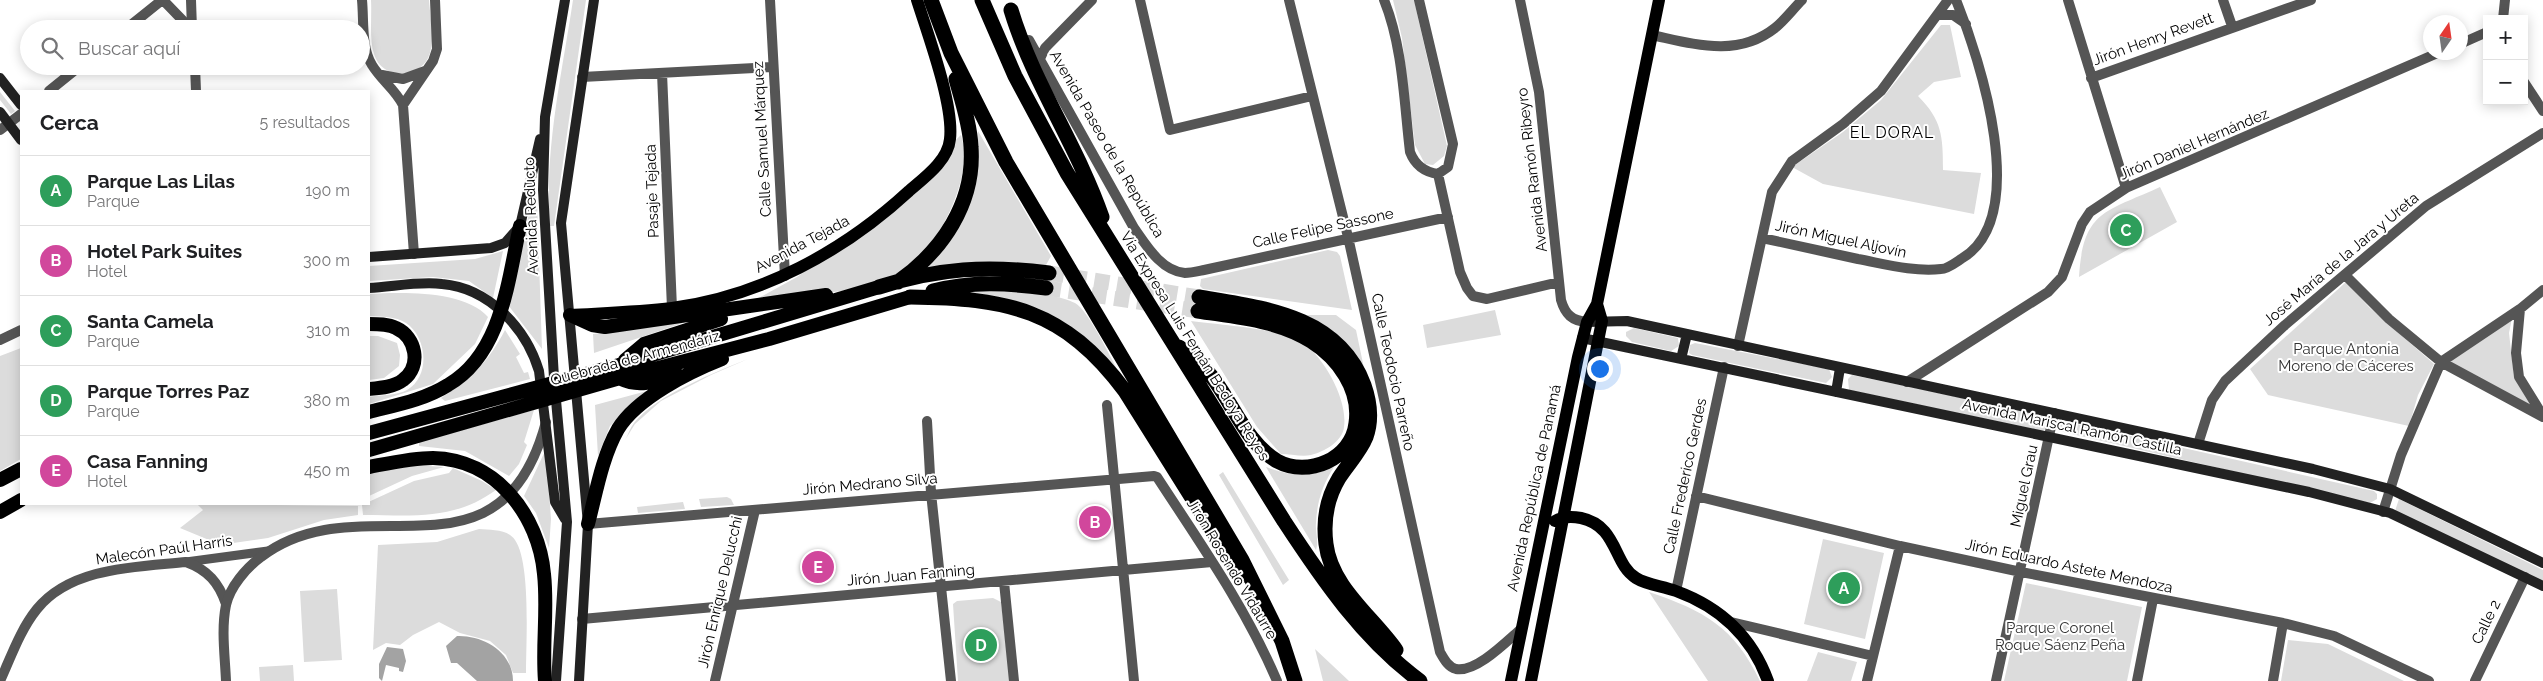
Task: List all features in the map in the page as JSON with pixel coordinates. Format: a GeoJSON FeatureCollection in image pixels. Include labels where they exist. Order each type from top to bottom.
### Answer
{"type":"FeatureCollection","features":[{"type":"Feature","properties":{"kind":"highway"},"geometry":{"type":"LineString","coordinates":[[931,0],[951,53],[1006,162],[1242,560],[1282,641],[1295,681]]}},
{"type":"Feature","properties":{"kind":"highway","name":"Vía Expresa Luis Fernán Bedoya Reyes"},"geometry":{"type":"LineString","coordinates":[[982,0],[1004,54],[1030,107],[1113,249],[1312,564],[1374,639],[1417,679]]}},
{"type":"Feature","properties":{"kind":"highway"},"geometry":{"type":"LineString","coordinates":[[1008,5],[1037,77],[1086,174],[1113,249]]}},
{"type":"Feature","properties":{"kind":"highway"},"geometry":{"type":"LineString","coordinates":[[898,282],[939,245],[954,224],[967,190],[971,168],[970,136],[951,53]]}},
{"type":"Feature","properties":{"kind":"highway"},"geometry":{"type":"LineString","coordinates":[[1037,77],[1039,61]]}},
{"type":"Feature","properties":{"kind":"highway"},"geometry":{"type":"LineString","coordinates":[[370,412],[427,396],[450,385],[470,367],[496,325],[507,287],[520,226]]}},
{"type":"Feature","properties":{"kind":"highway"},"geometry":{"type":"LineString","coordinates":[[570,315],[585,323],[605,328],[879,287],[920,275],[966,268],[1006,268],[1047,280],[982,283],[937,290],[910,297]]}},
{"type":"Feature","properties":{"kind":"highway","name":"Quebrada de Armendáriz"},"geometry":{"type":"LineString","coordinates":[[370,450],[620,372],[776,317],[879,287]]}},
{"type":"Feature","properties":{"kind":"highway"},"geometry":{"type":"LineString","coordinates":[[910,297],[972,298],[1022,310],[1059,327],[1079,341],[1104,364],[1125,391],[1282,641]]}},
{"type":"Feature","properties":{"kind":"highway","name":"Quebrada de Armendáriz"},"geometry":{"type":"LineString","coordinates":[[370,433],[620,372],[770,339],[910,297]]}},
{"type":"Feature","properties":{"kind":"highway"},"geometry":{"type":"LineString","coordinates":[[1169,338],[1200,364],[1214,379],[1249,434],[1271,457],[1288,465],[1312,468],[1326,463],[1344,448],[1356,424],[1355,403],[1344,372],[1328,354],[1310,340],[1286,328],[1199,304],[1266,309],[1303,321],[1329,337],[1356,368],[1368,399],[1370,423],[1362,444],[1339,478],[1330,498],[1325,526],[1327,552],[1338,578],[1417,679]]}},
{"type":"Feature","properties":{"kind":"highway"},"geometry":{"type":"LineString","coordinates":[[370,324],[385,325],[402,332],[412,343],[414,356],[412,369],[403,380],[389,386],[370,389]]}},
{"type":"Feature","properties":{"kind":"highway"},"geometry":{"type":"LineString","coordinates":[[620,372],[632,384],[653,382],[708,364],[770,339]]}},
{"type":"Feature","properties":{"kind":"highway"},"geometry":{"type":"LineString","coordinates":[[588,524],[610,445],[619,427],[657,392],[708,364]]}},
{"type":"Feature","properties":{"kind":"highway"},"geometry":{"type":"LineString","coordinates":[[370,467],[434,458],[460,463],[486,474],[516,499],[538,541],[544,572],[545,681]]}},
{"type":"Feature","properties":{"kind":"highway"},"geometry":{"type":"LineString","coordinates":[[0,480],[20,470]]}},
{"type":"Feature","properties":{"kind":"highway"},"geometry":{"type":"LineString","coordinates":[[0,512],[20,501]]}},
{"type":"Feature","properties":{"kind":"main road","name":"Avenida Reducto"},"geometry":{"type":"LineString","coordinates":[[556,681],[567,522],[544,223],[545,117],[565,0]]}},
{"type":"Feature","properties":{"kind":"main road","name":"Avenida Reducto"},"geometry":{"type":"LineString","coordinates":[[578,681],[588,524],[561,223],[594,0]]}},
{"type":"Feature","properties":{"kind":"main road","name":"Avenida Tejada"},"geometry":{"type":"LineString","coordinates":[[570,315],[672,308],[729,296],[785,276],[853,238],[896,204],[941,160],[951,138],[948,109],[917,0]]}},
{"type":"Feature","properties":{"kind":"main road","name":"Avenida República de Panamá"},"geometry":{"type":"LineString","coordinates":[[1511,681],[1582,338],[1587,322],[1597,304],[1659,0]]}},
{"type":"Feature","properties":{"kind":"main road"},"geometry":{"type":"LineString","coordinates":[[0,78],[20,104]]}},
{"type":"Feature","properties":{"kind":"main road"},"geometry":{"type":"LineString","coordinates":[[0,112],[20,139]]}},
{"type":"Feature","properties":{"kind":"main road"},"geometry":{"type":"LineString","coordinates":[[370,257],[499,246],[512,237],[520,226],[545,117]]}},
{"type":"Feature","properties":{"kind":"main road"},"geometry":{"type":"LineString","coordinates":[[370,288],[440,283],[459,287],[478,296],[506,315],[527,340],[534,353],[539,371],[546,418],[555,502],[567,522]]}},
{"type":"Feature","properties":{"kind":"main road","name":"Avenida República de Panamá"},"geometry":{"type":"LineString","coordinates":[[1531,681],[1602,321],[1597,304]]}},
{"type":"Feature","properties":{"kind":"main road","name":"Avenida Mariscal Ramón Castilla"},"geometry":{"type":"LineString","coordinates":[[1587,322],[1627,321],[2198,444],[2390,489],[2543,563]]}},
{"type":"Feature","properties":{"kind":"main road"},"geometry":{"type":"LineString","coordinates":[[1681,359],[1687,334]]}},
{"type":"Feature","properties":{"kind":"main road","name":"Avenida Mariscal Ramón Castilla"},"geometry":{"type":"LineString","coordinates":[[1582,338],[2309,492],[2383,512],[2543,586]]}},
{"type":"Feature","properties":{"kind":"main road"},"geometry":{"type":"LineString","coordinates":[[1836,392],[1840,368]]}},
{"type":"Feature","properties":{"kind":"main road"},"geometry":{"type":"LineString","coordinates":[[1542,530],[1562,517],[1588,520],[1597,524],[1605,532],[1634,577],[1676,591],[1705,604],[1731,622],[1749,643],[1768,681]]}},
{"type":"Feature","properties":{"kind":"street"},"geometry":{"type":"LineString","coordinates":[[137,20],[162,0],[182,20]]}},
{"type":"Feature","properties":{"kind":"street"},"geometry":{"type":"LineString","coordinates":[[191,0],[191,20]]}},
{"type":"Feature","properties":{"kind":"street"},"geometry":{"type":"LineString","coordinates":[[362,0],[364,20]]}},
{"type":"Feature","properties":{"kind":"street"},"geometry":{"type":"LineString","coordinates":[[402,105],[428,68],[437,49],[435,0]]}},
{"type":"Feature","properties":{"kind":"street","name":"Calle Samuel Márquez"},"geometry":{"type":"LineString","coordinates":[[770,0],[772,67],[785,276]]}},
{"type":"Feature","properties":{"kind":"street"},"geometry":{"type":"LineString","coordinates":[[1039,61],[1042,52],[1048,44],[1092,0]]}},
{"type":"Feature","properties":{"kind":"street"},"geometry":{"type":"LineString","coordinates":[[1140,0],[1170,130],[1312,96]]}},
{"type":"Feature","properties":{"kind":"street","name":"Calle Teodocio Parreño"},"geometry":{"type":"LineString","coordinates":[[1289,0],[1348,237],[1440,652],[1446,662],[1456,669],[1469,668],[1490,655],[1522,629]]}},
{"type":"Feature","properties":{"kind":"street"},"geometry":{"type":"LineString","coordinates":[[1384,0],[1391,18],[1397,44],[1410,152],[1413,160],[1420,168],[1438,174]]}},
{"type":"Feature","properties":{"kind":"street"},"geometry":{"type":"LineString","coordinates":[[1419,0],[1453,144],[1448,167],[1438,174]]}},
{"type":"Feature","properties":{"kind":"street","name":"Avenida Ramón Ribeyro"},"geometry":{"type":"LineString","coordinates":[[1520,0],[1539,92],[1561,300],[1567,314],[1577,321],[1587,322]]}},
{"type":"Feature","properties":{"kind":"street"},"geometry":{"type":"LineString","coordinates":[[1652,35],[1714,48],[1732,47],[1754,42],[1775,28],[1802,0]]}},
{"type":"Feature","properties":{"kind":"street"},"geometry":{"type":"LineString","coordinates":[[1738,346],[1772,192],[1792,161],[1843,124],[1881,91],[1948,0]]}},
{"type":"Feature","properties":{"kind":"street","name":"Jirón Miguel Aljovín"},"geometry":{"type":"LineString","coordinates":[[1762,238],[1906,269],[1943,270],[1972,253],[1988,232],[1994,203],[1996,149],[1986,86],[1956,0]]}},
{"type":"Feature","properties":{"kind":"street"},"geometry":{"type":"LineString","coordinates":[[2068,0],[2126,188]]}},
{"type":"Feature","properties":{"kind":"street"},"geometry":{"type":"LineString","coordinates":[[2223,0],[2232,26]]}},
{"type":"Feature","properties":{"kind":"street","name":"Jirón Henry Revett"},"geometry":{"type":"LineString","coordinates":[[2091,78],[2232,26],[2310,0]]}},
{"type":"Feature","properties":{"kind":"street"},"geometry":{"type":"LineString","coordinates":[[2503,15],[2505,0]]}},
{"type":"Feature","properties":{"kind":"street","name":"Avenida Paseo de la República"},"geometry":{"type":"LineString","coordinates":[[1008,5],[1134,228],[1151,251],[1167,267],[1185,273],[1204,270]]}},
{"type":"Feature","properties":{"kind":"street"},"geometry":{"type":"LineString","coordinates":[[1938,15],[1953,15],[1966,25]]}},
{"type":"Feature","properties":{"kind":"street"},"geometry":{"type":"LineString","coordinates":[[2468,40],[2483,34]]}},
{"type":"Feature","properties":{"kind":"street"},"geometry":{"type":"LineString","coordinates":[[1032,46],[1040,47],[1048,44]]}},
{"type":"Feature","properties":{"kind":"street","name":"Jirón Daniel Hernández"},"geometry":{"type":"LineString","coordinates":[[1907,382],[2048,292],[2062,277],[2082,224],[2090,212],[2126,188],[2423,59]]}},
{"type":"Feature","properties":{"kind":"street"},"geometry":{"type":"LineString","coordinates":[[370,61],[396,92],[402,105],[414,254]]}},
{"type":"Feature","properties":{"kind":"street"},"geometry":{"type":"LineString","coordinates":[[582,78],[772,67]]}},
{"type":"Feature","properties":{"kind":"street"},"geometry":{"type":"LineString","coordinates":[[381,75],[403,79],[417,76],[428,68]]}},
{"type":"Feature","properties":{"kind":"street","name":"Pasaje Tejada"},"geometry":{"type":"LineString","coordinates":[[662,73],[672,308]]}},
{"type":"Feature","properties":{"kind":"street"},"geometry":{"type":"LineString","coordinates":[[50,90],[69,75]]}},
{"type":"Feature","properties":{"kind":"street"},"geometry":{"type":"LineString","coordinates":[[195,75],[196,90]]}},
{"type":"Feature","properties":{"kind":"street"},"geometry":{"type":"LineString","coordinates":[[2528,88],[2543,111]]}},
{"type":"Feature","properties":{"kind":"street"},"geometry":{"type":"LineString","coordinates":[[0,130],[20,115]]}},
{"type":"Feature","properties":{"kind":"street","name":"José María de la Jara y Ureta"},"geometry":{"type":"LineString","coordinates":[[2198,444],[2212,400],[2224,382],[2344,275],[2426,206],[2543,133]]}},
{"type":"Feature","properties":{"kind":"street"},"geometry":{"type":"LineString","coordinates":[[1438,174],[1460,272],[1473,296],[1487,299],[1559,282]]}},
{"type":"Feature","properties":{"kind":"street","name":"Calle Felipe Sassone"},"geometry":{"type":"LineString","coordinates":[[1204,270],[1348,237],[1448,217]]}},
{"type":"Feature","properties":{"kind":"street"},"geometry":{"type":"LineString","coordinates":[[2344,275],[2389,319],[2441,362],[2543,417]]}},
{"type":"Feature","properties":{"kind":"street"},"geometry":{"type":"LineString","coordinates":[[2383,512],[2423,399],[2441,362],[2520,309],[2543,290]]}},
{"type":"Feature","properties":{"kind":"street"},"geometry":{"type":"LineString","coordinates":[[2520,309],[2516,353],[2519,377],[2543,417]]}},
{"type":"Feature","properties":{"kind":"street"},"geometry":{"type":"LineString","coordinates":[[0,340],[20,330]]}},
{"type":"Feature","properties":{"kind":"street","name":"Calle Frederico Gerdes"},"geometry":{"type":"LineString","coordinates":[[1676,591],[1724,367]]}},
{"type":"Feature","properties":{"kind":"street"},"geometry":{"type":"LineString","coordinates":[[1108,405],[1134,681]]}},
{"type":"Feature","properties":{"kind":"street","name":"Miguel Grau"},"geometry":{"type":"LineString","coordinates":[[1996,681],[2054,413]]}},
{"type":"Feature","properties":{"kind":"street"},"geometry":{"type":"LineString","coordinates":[[226,681],[224,632],[226,604],[244,573],[268,551],[311,532],[362,526],[437,526],[466,519],[495,505],[506,497],[524,474],[538,446],[546,418]]}},
{"type":"Feature","properties":{"kind":"street"},"geometry":{"type":"LineString","coordinates":[[927,421],[931,493],[951,681]]}},
{"type":"Feature","properties":{"kind":"street","name":"Jirón Medrano Silva"},"geometry":{"type":"LineString","coordinates":[[588,524],[931,493],[1156,476]]}},
{"type":"Feature","properties":{"kind":"street","name":"Jirón Rosendo Vidaurre"},"geometry":{"type":"LineString","coordinates":[[1156,476],[1212,562],[1260,641],[1278,681]]}},
{"type":"Feature","properties":{"kind":"street","name":"Jirón Eduardo Astete Mendoza"},"geometry":{"type":"LineString","coordinates":[[1696,496],[1900,546],[2153,599],[2283,623],[2334,636],[2429,681]]}},
{"type":"Feature","properties":{"kind":"street","name":"Jirón Enrique Delucchi"},"geometry":{"type":"LineString","coordinates":[[715,681],[755,510]]}},
{"type":"Feature","properties":{"kind":"street"},"geometry":{"type":"LineString","coordinates":[[1867,681],[1900,546]]}},
{"type":"Feature","properties":{"kind":"street","name":"Malecón Paúl Harris"},"geometry":{"type":"LineString","coordinates":[[0,681],[24,628],[37,609],[52,593],[88,576],[268,551]]}},
{"type":"Feature","properties":{"kind":"street"},"geometry":{"type":"LineString","coordinates":[[186,562],[197,566],[216,582],[226,604]]}},
{"type":"Feature","properties":{"kind":"street","name":"Jirón Juan Fanning"},"geometry":{"type":"LineString","coordinates":[[582,619],[1212,562]]}},
{"type":"Feature","properties":{"kind":"street","name":"Calle 2"},"geometry":{"type":"LineString","coordinates":[[2475,681],[2525,577]]}},
{"type":"Feature","properties":{"kind":"street"},"geometry":{"type":"LineString","coordinates":[[1004,582],[1014,681]]}},
{"type":"Feature","properties":{"kind":"street"},"geometry":{"type":"LineString","coordinates":[[2137,681],[2153,599]]}},
{"type":"Feature","properties":{"kind":"street"},"geometry":{"type":"LineString","coordinates":[[1731,622],[1873,656]]}},
{"type":"Feature","properties":{"kind":"street"},"geometry":{"type":"LineString","coordinates":[[2272,681],[2283,623]]}},
{"type":"Feature","properties":{"kind":"green space"},"geometry":{"type":"Polygon","coordinates":[[[371,0],[429,0],[432,45],[428,58],[423,65],[416,70],[400,74],[391,72],[378,62],[374,54],[372,41],[371,0]]]}},
{"type":"Feature","properties":{"kind":"green space"},"geometry":{"type":"Polygon","coordinates":[[[573,0],[586,0],[554,226],[550,226],[549,198],[552,141],[573,0]]]}},
{"type":"Feature","properties":{"kind":"green space"},"geometry":{"type":"Polygon","coordinates":[[[1393,0],[1414,0],[1447,146],[1444,156],[1433,165],[1425,164],[1415,145],[1402,38],[1393,0]]]}},
{"type":"Feature","properties":{"kind":"green space"},"geometry":{"type":"Polygon","coordinates":[[[1941,25],[1950,25],[1961,77],[1934,82],[1918,96],[1932,113],[1940,129],[1943,170],[1981,173],[1974,214],[1823,184],[1792,167],[1843,132],[1881,100],[1941,25]]]}},
{"type":"Feature","properties":{"kind":"green space"},"geometry":{"type":"Polygon","coordinates":[[[0,92],[15,111],[11,114],[0,100],[0,92]]]}},
{"type":"Feature","properties":{"kind":"green space"},"geometry":{"type":"Polygon","coordinates":[[[978,131],[1051,256],[1046,265],[919,272],[973,182],[978,131]]]}},
{"type":"Feature","properties":{"kind":"green space"},"geometry":{"type":"Polygon","coordinates":[[[961,135],[964,152],[963,170],[953,204],[939,231],[921,255],[909,265],[884,281],[870,286],[746,305],[797,277],[835,249],[916,178],[961,135]]]}},
{"type":"Feature","properties":{"kind":"green space"},"geometry":{"type":"Polygon","coordinates":[[[2160,187],[2177,222],[2079,277],[2081,255],[2086,238],[2092,226],[2101,216],[2125,202],[2160,187]]]}},
{"type":"Feature","properties":{"kind":"green space"},"geometry":{"type":"Polygon","coordinates":[[[534,192],[537,200],[542,349],[508,305],[534,192]]]}},
{"type":"Feature","properties":{"kind":"green space"},"geometry":{"type":"Polygon","coordinates":[[[1328,250],[1337,252],[1340,256],[1352,310],[1203,289],[1200,286],[1201,279],[1328,250]]]}},
{"type":"Feature","properties":{"kind":"green space"},"geometry":{"type":"Polygon","coordinates":[[[503,251],[493,298],[469,281],[433,277],[370,281],[370,266],[475,259],[503,251]]]}},
{"type":"Feature","properties":{"kind":"green space","name":"Parque Antonia Moreno de Cáceres"},"geometry":{"type":"Polygon","coordinates":[[[2346,282],[2369,307],[2434,364],[2418,395],[2409,426],[2268,395],[2250,369],[2346,282]]]}},
{"type":"Feature","properties":{"kind":"green space"},"geometry":{"type":"Polygon","coordinates":[[[992,288],[1047,295],[1075,303],[1086,314],[1118,371],[1069,328],[948,291],[992,288]]]}},
{"type":"Feature","properties":{"kind":"green space"},"geometry":{"type":"Polygon","coordinates":[[[415,293],[449,297],[478,308],[488,317],[475,344],[433,384],[370,404],[370,397],[394,394],[407,390],[415,384],[423,366],[422,347],[413,329],[402,321],[370,316],[370,294],[415,293]]]}},
{"type":"Feature","properties":{"kind":"green space"},"geometry":{"type":"Polygon","coordinates":[[[1495,310],[1501,335],[1427,348],[1423,325],[1495,310]]]}},
{"type":"Feature","properties":{"kind":"green space"},"geometry":{"type":"Polygon","coordinates":[[[1307,315],[1336,315],[1356,330],[1365,373],[1345,343],[1307,315]]]}},
{"type":"Feature","properties":{"kind":"green space"},"geometry":{"type":"Polygon","coordinates":[[[2512,318],[2509,333],[2514,377],[2536,409],[2446,361],[2512,318]]]}},
{"type":"Feature","properties":{"kind":"green space"},"geometry":{"type":"Polygon","coordinates":[[[1191,321],[1265,331],[1293,338],[1303,343],[1327,369],[1339,393],[1344,427],[1337,441],[1327,449],[1311,455],[1281,454],[1257,427],[1191,321]]]}},
{"type":"Feature","properties":{"kind":"green space"},"geometry":{"type":"Polygon","coordinates":[[[686,322],[594,353],[593,334],[686,322]]]}},
{"type":"Feature","properties":{"kind":"green space"},"geometry":{"type":"Polygon","coordinates":[[[1634,328],[1678,338],[1679,346],[1671,351],[1632,342],[1626,336],[1626,332],[1634,328]]]}},
{"type":"Feature","properties":{"kind":"green space"},"geometry":{"type":"Polygon","coordinates":[[[505,330],[520,354],[516,357],[524,373],[528,372],[530,379],[445,401],[441,398],[478,369],[505,330]]]}},
{"type":"Feature","properties":{"kind":"green space"},"geometry":{"type":"Polygon","coordinates":[[[370,336],[378,336],[397,343],[400,355],[399,366],[384,378],[370,380],[370,336]]]}},
{"type":"Feature","properties":{"kind":"green space"},"geometry":{"type":"Polygon","coordinates":[[[1695,343],[1829,369],[1832,377],[1826,383],[1692,355],[1689,353],[1690,345],[1695,343]]]}},
{"type":"Feature","properties":{"kind":"green space"},"geometry":{"type":"Polygon","coordinates":[[[20,348],[20,460],[0,471],[0,356],[20,348]]]}},
{"type":"Feature","properties":{"kind":"green space"},"geometry":{"type":"Polygon","coordinates":[[[748,359],[711,375],[661,401],[635,424],[625,440],[634,423],[657,403],[687,385],[748,359]]]}},
{"type":"Feature","properties":{"kind":"green space"},"geometry":{"type":"Polygon","coordinates":[[[1852,375],[2044,415],[2048,417],[2046,429],[2042,431],[1849,390],[1848,379],[1852,375]]]}},
{"type":"Feature","properties":{"kind":"green space"},"geometry":{"type":"Polygon","coordinates":[[[658,388],[627,410],[610,426],[598,456],[595,405],[658,388]]]}},
{"type":"Feature","properties":{"kind":"green space"},"geometry":{"type":"Polygon","coordinates":[[[534,410],[524,442],[527,445],[519,464],[509,476],[465,451],[419,446],[419,442],[534,410]]]}},
{"type":"Feature","properties":{"kind":"green space"},"geometry":{"type":"Polygon","coordinates":[[[2059,420],[2374,491],[2377,494],[2377,499],[2370,503],[2059,431],[2056,429],[2059,420]]]}},
{"type":"Feature","properties":{"kind":"green space"},"geometry":{"type":"Polygon","coordinates":[[[546,449],[551,519],[549,548],[536,513],[524,496],[546,449]]]}},
{"type":"Feature","properties":{"kind":"green space"},"geometry":{"type":"Polygon","coordinates":[[[414,465],[444,467],[412,476],[370,496],[370,473],[414,465]]]}},
{"type":"Feature","properties":{"kind":"green space"},"geometry":{"type":"Polygon","coordinates":[[[1266,467],[1292,474],[1308,474],[1325,471],[1334,467],[1319,500],[1316,523],[1316,550],[1266,467]]]}},
{"type":"Feature","properties":{"kind":"green space"},"geometry":{"type":"Polygon","coordinates":[[[453,468],[482,481],[496,490],[480,500],[448,512],[416,515],[363,515],[362,505],[370,505],[370,501],[414,481],[449,473],[453,468]]]}},
{"type":"Feature","properties":{"kind":"green space"},"geometry":{"type":"Polygon","coordinates":[[[1223,472],[1289,580],[1283,585],[1219,475],[1223,472]]]}},
{"type":"Feature","properties":{"kind":"green space"},"geometry":{"type":"Polygon","coordinates":[[[727,497],[731,499],[734,505],[701,507],[699,499],[727,497]]]}},
{"type":"Feature","properties":{"kind":"green space"},"geometry":{"type":"Polygon","coordinates":[[[2399,499],[2543,570],[2543,583],[2395,511],[2399,499]]]}},
{"type":"Feature","properties":{"kind":"green space"},"geometry":{"type":"Polygon","coordinates":[[[683,502],[685,509],[638,513],[637,507],[683,502]]]}},
{"type":"Feature","properties":{"kind":"green space"},"geometry":{"type":"Polygon","coordinates":[[[198,505],[358,506],[358,515],[324,520],[268,538],[212,546],[209,540],[180,528],[203,510],[198,505]]]}},
{"type":"Feature","properties":{"kind":"green space"},"geometry":{"type":"Polygon","coordinates":[[[479,529],[499,531],[512,536],[520,551],[526,584],[526,673],[513,673],[506,655],[490,641],[460,633],[439,622],[413,635],[400,645],[386,643],[373,650],[378,545],[437,542],[479,529]]]}},
{"type":"Feature","properties":{"kind":"green space"},"geometry":{"type":"Polygon","coordinates":[[[1823,539],[1884,553],[1865,639],[1804,624],[1823,539]]]}},
{"type":"Feature","properties":{"kind":"green space","name":"Parque Coronel Roque Sáenz Peña"},"geometry":{"type":"Polygon","coordinates":[[[2026,583],[2142,607],[2127,681],[2004,681],[2026,583]]]}},
{"type":"Feature","properties":{"kind":"green space"},"geometry":{"type":"Polygon","coordinates":[[[337,589],[342,660],[304,662],[300,591],[337,589]]]}},
{"type":"Feature","properties":{"kind":"green space"},"geometry":{"type":"Polygon","coordinates":[[[1649,592],[1686,606],[1716,623],[1740,647],[1760,681],[1708,681],[1649,592]]]}},
{"type":"Feature","properties":{"kind":"green space"},"geometry":{"type":"Polygon","coordinates":[[[993,598],[1001,602],[1010,681],[958,681],[953,604],[957,601],[993,598]]]}},
{"type":"Feature","properties":{"kind":"green space"},"geometry":{"type":"Polygon","coordinates":[[[2288,640],[2328,644],[2404,681],[2281,681],[2288,640]]]}},
{"type":"Feature","properties":{"kind":"green space"},"geometry":{"type":"Polygon","coordinates":[[[1315,649],[1349,681],[1323,681],[1315,649]]]}},
{"type":"Feature","properties":{"kind":"green space"},"geometry":{"type":"Polygon","coordinates":[[[1818,652],[1857,662],[1851,681],[1807,681],[1818,652]]]}},
{"type":"Feature","properties":{"kind":"green space"},"geometry":{"type":"Polygon","coordinates":[[[293,665],[294,681],[260,681],[259,667],[293,665]]]}},
{"type":"Feature","properties":{"kind":"shaded area"},"geometry":{"type":"Polygon","coordinates":[[[457,636],[467,636],[495,647],[508,662],[512,671],[513,681],[477,681],[457,663],[451,663],[446,646],[457,636]]]}},
{"type":"Feature","properties":{"kind":"shaded area"},"geometry":{"type":"Polygon","coordinates":[[[387,647],[403,649],[406,661],[403,672],[399,671],[399,668],[386,665],[382,681],[379,678],[379,664],[387,647]]]}},
{"type":"Feature","properties":{"kind":"tunnel"},"geometry":{"type":"LineString","coordinates":[[1049,273],[1199,297]]}},
{"type":"Feature","properties":{"kind":"tunnel"},"geometry":{"type":"LineString","coordinates":[[1046,288],[1198,311]]}},
{"type":"Feature","properties":{"kind":"place","name":"Santa Camela"},"geometry":{"type":"Point","coordinates":[2126,230]}},
{"type":"Feature","properties":{"kind":"place","name":"Hotel Park Suites"},"geometry":{"type":"Point","coordinates":[1095,522]}},
{"type":"Feature","properties":{"kind":"place","name":"Casa Fanning"},"geometry":{"type":"Point","coordinates":[818,567]}},
{"type":"Feature","properties":{"kind":"place","name":"Parque Las Lilas"},"geometry":{"type":"Point","coordinates":[1844,588]}},
{"type":"Feature","properties":{"kind":"place","name":"Parque Torres Paz"},"geometry":{"type":"Point","coordinates":[981,645]}},
{"type":"Feature","properties":{"kind":"district","name":"EL DORAL"},"geometry":{"type":"Point","coordinates":[1892,132]}}]}
